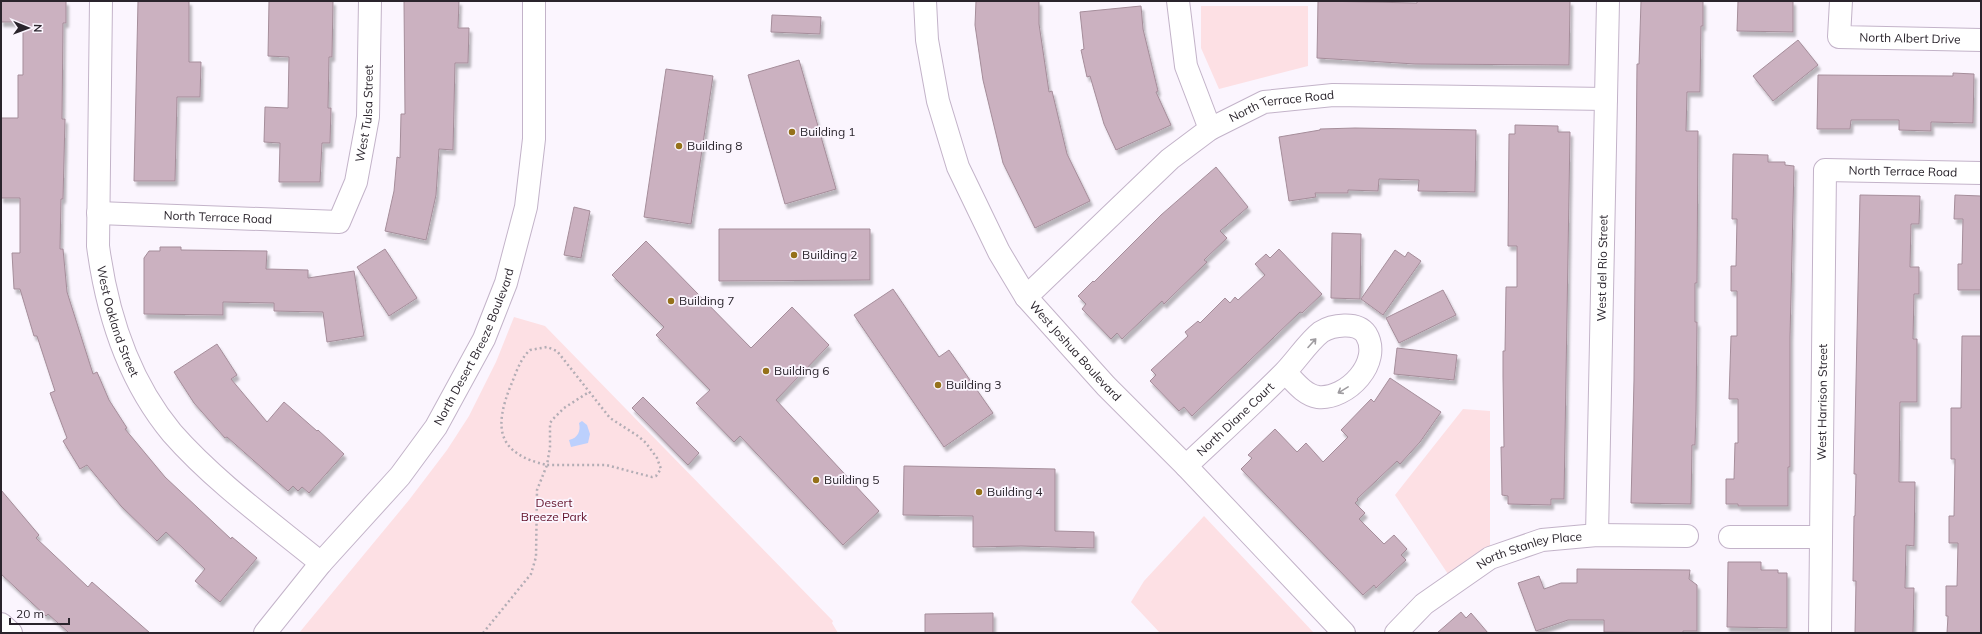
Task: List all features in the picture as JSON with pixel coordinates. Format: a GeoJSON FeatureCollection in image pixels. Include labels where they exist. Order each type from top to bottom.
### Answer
{"type":"FeatureCollection","features":[{"type":"Feature","properties":{"kind":"street","name":"West Oakland Street"},"geometry":{"type":"LineString","coordinates":[[102,1],[98,246],[102,279],[109,308],[128,361],[142,390],[157,412],[172,433],[197,460],[321,563]]}},
{"type":"Feature","properties":{"kind":"street","name":"West Tulsa Street"},"geometry":{"type":"LineString","coordinates":[[339,222],[356,182],[368,117],[370,1]]}},
{"type":"Feature","properties":{"kind":"street","name":"North Desert Breeze Boulevard"},"geometry":{"type":"LineString","coordinates":[[265,633],[321,563],[400,476],[436,427],[484,339],[506,283],[526,206],[534,139],[534,1]]}},
{"type":"Feature","properties":{"kind":"street","name":"West Joshua Boulevard"},"geometry":{"type":"LineString","coordinates":[[925,1],[927,40],[938,101],[958,167],[999,252],[1026,297],[1106,386],[1186,466],[1344,633]]}},
{"type":"Feature","properties":{"kind":"street"},"geometry":{"type":"LineString","coordinates":[[1178,1],[1186,66],[1210,129]]}},
{"type":"Feature","properties":{"kind":"street","name":"West del Rio Street"},"geometry":{"type":"LineString","coordinates":[[1597,535],[1608,1]]}},
{"type":"Feature","properties":{"kind":"street","name":"North Albert Drive"},"geometry":{"type":"LineString","coordinates":[[1841,1],[1839,37],[1981,40]]}},
{"type":"Feature","properties":{"kind":"street","name":"North Terrace Road"},"geometry":{"type":"LineString","coordinates":[[1026,297],[1170,159],[1210,129],[1264,102],[1333,95],[1606,99]]}},
{"type":"Feature","properties":{"kind":"street","name":"North Terrace Road"},"geometry":{"type":"LineString","coordinates":[[1825,170],[1981,173]]}},
{"type":"Feature","properties":{"kind":"street","name":"West Harrison Street"},"geometry":{"type":"LineString","coordinates":[[1820,633],[1825,170]]}},
{"type":"Feature","properties":{"kind":"street","name":"North Terrace Road"},"geometry":{"type":"LineString","coordinates":[[98,213],[339,222]]}},
{"type":"Feature","properties":{"kind":"street","name":"North Diane Court"},"geometry":{"type":"LineString","coordinates":[[1186,466],[1285,372]]}},
{"type":"Feature","properties":{"kind":"street","name":"North Stanley Place"},"geometry":{"type":"LineString","coordinates":[[1396,633],[1424,604],[1490,558],[1542,540],[1597,535],[1687,536]]}},
{"type":"Feature","properties":{"kind":"street"},"geometry":{"type":"LineString","coordinates":[[1730,537],[1821,536]]}},
{"type":"Feature","properties":{"kind":"street"},"geometry":{"type":"LineString","coordinates":[[1,624],[11,633]]}},
{"type":"Feature","properties":{"kind":"path"},"geometry":{"type":"LineString","coordinates":[[542,347],[552,348],[557,351],[614,422],[638,436],[646,443],[657,458],[662,469],[656,476],[645,476],[606,465],[547,465],[525,459],[518,455],[508,445],[502,432],[501,423],[503,407],[525,355],[530,350],[542,347]]}},
{"type":"Feature","properties":{"kind":"path"},"geometry":{"type":"LineString","coordinates":[[483,633],[531,574],[536,557],[537,490],[547,465],[550,447],[550,423],[564,408],[589,392]]}},
{"type":"Feature","properties":{"kind":"green space"},"geometry":{"type":"Polygon","coordinates":[[[1201,6],[1308,6],[1308,66],[1219,89],[1201,48],[1201,6]]]}},
{"type":"Feature","properties":{"kind":"green space","name":"Desert Breeze Park"},"geometry":{"type":"Polygon","coordinates":[[[514,317],[545,326],[833,621],[832,623],[838,633],[299,633],[409,500],[447,450],[469,416],[496,362],[514,317]]]}},
{"type":"Feature","properties":{"kind":"green space"},"geometry":{"type":"Polygon","coordinates":[[[1463,409],[1490,411],[1490,556],[1454,583],[1395,495],[1463,409]]]}},
{"type":"Feature","properties":{"kind":"green space"},"geometry":{"type":"Polygon","coordinates":[[[1204,516],[1314,633],[1160,633],[1131,602],[1144,581],[1204,516]]]}},
{"type":"Feature","properties":{"kind":"water"},"geometry":{"type":"Polygon","coordinates":[[[582,421],[587,425],[590,434],[588,443],[571,447],[569,440],[577,436],[580,429],[579,423],[582,421]]]}},
{"type":"Feature","properties":{"kind":"building"},"geometry":{"type":"Polygon","coordinates":[[[1,1],[66,1],[66,23],[63,23],[62,119],[65,119],[60,249],[63,249],[67,292],[93,374],[97,372],[109,400],[127,428],[125,429],[165,477],[231,539],[232,537],[257,558],[220,602],[195,581],[205,569],[166,532],[157,541],[121,506],[87,465],[80,469],[63,441],[67,438],[50,393],[55,391],[37,336],[34,336],[20,289],[14,289],[12,253],[20,253],[20,198],[1,198],[1,118],[18,118],[18,75],[23,75],[23,22],[1,22],[1,1]]]}},
{"type":"Feature","properties":{"kind":"building"},"geometry":{"type":"Polygon","coordinates":[[[138,1],[189,1],[189,62],[201,62],[200,97],[177,97],[175,181],[134,181],[138,1]]]}},
{"type":"Feature","properties":{"kind":"building"},"geometry":{"type":"Polygon","coordinates":[[[269,1],[333,1],[332,57],[329,57],[328,108],[331,108],[330,143],[322,143],[320,182],[279,182],[280,143],[264,142],[265,107],[288,108],[289,57],[268,56],[269,1]]]}},
{"type":"Feature","properties":{"kind":"building"},"geometry":{"type":"Polygon","coordinates":[[[404,1],[459,1],[458,28],[469,28],[468,63],[455,63],[453,150],[439,149],[436,195],[426,240],[385,231],[394,191],[397,157],[400,158],[401,114],[405,114],[404,1]]]}},
{"type":"Feature","properties":{"kind":"building"},"geometry":{"type":"Polygon","coordinates":[[[976,1],[1039,1],[1039,24],[1049,92],[1052,91],[1067,154],[1090,201],[1035,228],[1003,163],[983,80],[975,25],[976,1]]]}},
{"type":"Feature","properties":{"kind":"building"},"geometry":{"type":"Polygon","coordinates":[[[1318,1],[1417,3],[1417,1],[1570,1],[1569,65],[1415,64],[1317,58],[1318,1]]]}},
{"type":"Feature","properties":{"kind":"building"},"geometry":{"type":"Polygon","coordinates":[[[1641,1],[1703,1],[1700,92],[1687,92],[1686,131],[1698,131],[1697,283],[1695,283],[1695,322],[1697,322],[1696,412],[1695,445],[1692,445],[1691,504],[1631,503],[1634,380],[1637,64],[1639,64],[1641,1]]]}},
{"type":"Feature","properties":{"kind":"building"},"geometry":{"type":"Polygon","coordinates":[[[1738,1],[1793,1],[1793,32],[1737,31],[1738,1]]]}},
{"type":"Feature","properties":{"kind":"building"},"geometry":{"type":"Polygon","coordinates":[[[1141,6],[1143,29],[1158,91],[1156,92],[1171,125],[1116,150],[1104,124],[1090,76],[1087,77],[1081,50],[1084,49],[1080,12],[1141,6]]]}},
{"type":"Feature","properties":{"kind":"building"},"geometry":{"type":"Polygon","coordinates":[[[772,15],[821,17],[820,34],[771,32],[772,15]]]}},
{"type":"Feature","properties":{"kind":"building"},"geometry":{"type":"Polygon","coordinates":[[[1798,40],[1818,65],[1773,101],[1753,76],[1798,40]]]}},
{"type":"Feature","properties":{"kind":"building","name":"Building 1"},"geometry":{"type":"Polygon","coordinates":[[[799,60],[836,189],[785,204],[748,75],[799,60]]]}},
{"type":"Feature","properties":{"kind":"building","name":"Building 8"},"geometry":{"type":"Polygon","coordinates":[[[666,69],[713,76],[691,224],[644,217],[666,69]]]}},
{"type":"Feature","properties":{"kind":"building"},"geometry":{"type":"Polygon","coordinates":[[[1953,73],[1974,74],[1973,123],[1931,122],[1931,131],[1899,130],[1899,120],[1851,120],[1850,129],[1817,129],[1818,75],[1953,76],[1953,73]]]}},
{"type":"Feature","properties":{"kind":"building"},"geometry":{"type":"Polygon","coordinates":[[[1515,125],[1558,126],[1558,132],[1570,132],[1564,499],[1551,499],[1551,505],[1508,504],[1508,496],[1502,495],[1501,447],[1504,447],[1503,351],[1505,351],[1506,287],[1517,287],[1517,246],[1508,246],[1509,134],[1515,134],[1515,125]]]}},
{"type":"Feature","properties":{"kind":"building"},"geometry":{"type":"Polygon","coordinates":[[[1355,128],[1476,130],[1475,192],[1418,191],[1419,180],[1379,179],[1378,191],[1348,190],[1348,193],[1315,193],[1316,197],[1289,201],[1279,137],[1320,129],[1355,128]]]}},
{"type":"Feature","properties":{"kind":"building"},"geometry":{"type":"Polygon","coordinates":[[[1733,154],[1768,155],[1768,162],[1785,162],[1785,165],[1794,166],[1790,337],[1790,467],[1788,467],[1788,506],[1738,506],[1738,504],[1726,504],[1726,479],[1734,479],[1735,443],[1738,443],[1738,399],[1729,399],[1731,336],[1737,336],[1737,291],[1731,291],[1731,266],[1736,266],[1737,219],[1732,219],[1733,154]]]}},
{"type":"Feature","properties":{"kind":"building"},"geometry":{"type":"Polygon","coordinates":[[[1216,167],[1248,207],[1220,231],[1227,238],[1204,260],[1207,262],[1164,304],[1162,301],[1122,339],[1117,333],[1111,339],[1082,309],[1086,304],[1078,296],[1161,215],[1216,167]]]}},
{"type":"Feature","properties":{"kind":"building"},"geometry":{"type":"Polygon","coordinates":[[[1860,195],[1920,196],[1919,224],[1911,224],[1910,267],[1919,267],[1919,294],[1914,294],[1913,339],[1917,339],[1917,402],[1900,402],[1899,482],[1915,482],[1914,546],[1906,545],[1905,588],[1914,588],[1913,633],[1855,633],[1856,581],[1853,581],[1856,474],[1854,474],[1860,195]]]}},
{"type":"Feature","properties":{"kind":"building"},"geometry":{"type":"Polygon","coordinates":[[[1955,195],[1981,196],[1981,290],[1958,290],[1958,264],[1962,264],[1963,219],[1954,219],[1955,195]]]}},
{"type":"Feature","properties":{"kind":"building"},"geometry":{"type":"Polygon","coordinates":[[[574,207],[590,211],[581,258],[564,255],[574,207]]]}},
{"type":"Feature","properties":{"kind":"building","name":"Building 2"},"geometry":{"type":"Polygon","coordinates":[[[719,229],[870,229],[870,280],[719,281],[719,229]]]}},
{"type":"Feature","properties":{"kind":"building"},"geometry":{"type":"Polygon","coordinates":[[[1332,233],[1361,234],[1360,299],[1331,298],[1332,233]]]}},
{"type":"Feature","properties":{"kind":"building"},"geometry":{"type":"Polygon","coordinates":[[[646,241],[751,348],[792,307],[829,345],[776,400],[879,511],[843,545],[740,436],[734,442],[696,403],[710,390],[656,335],[664,327],[612,275],[646,241]]]}},
{"type":"Feature","properties":{"kind":"building"},"geometry":{"type":"Polygon","coordinates":[[[160,247],[181,247],[181,250],[267,251],[266,269],[308,270],[308,278],[354,271],[364,336],[327,342],[323,312],[274,311],[274,303],[223,302],[223,315],[144,314],[144,258],[149,251],[160,251],[160,247]]]}},
{"type":"Feature","properties":{"kind":"building"},"geometry":{"type":"Polygon","coordinates":[[[385,249],[417,298],[389,316],[357,267],[385,249]]]}},
{"type":"Feature","properties":{"kind":"building"},"geometry":{"type":"Polygon","coordinates":[[[1279,249],[1322,294],[1302,313],[1300,312],[1192,416],[1184,407],[1179,411],[1150,381],[1156,375],[1151,370],[1188,336],[1185,332],[1198,321],[1200,323],[1225,298],[1230,303],[1235,297],[1238,300],[1265,275],[1255,264],[1266,254],[1270,258],[1279,249]]]}},
{"type":"Feature","properties":{"kind":"building"},"geometry":{"type":"Polygon","coordinates":[[[1395,250],[1405,257],[1408,252],[1421,261],[1383,315],[1361,299],[1395,250]]]}},
{"type":"Feature","properties":{"kind":"building","name":"Building 3"},"geometry":{"type":"Polygon","coordinates":[[[893,289],[939,357],[949,350],[993,413],[944,447],[854,315],[893,289]]]}},
{"type":"Feature","properties":{"kind":"building"},"geometry":{"type":"Polygon","coordinates":[[[1443,290],[1456,315],[1399,343],[1386,318],[1443,290]]]}},
{"type":"Feature","properties":{"kind":"building"},"geometry":{"type":"Polygon","coordinates":[[[1962,336],[1981,336],[1981,633],[1947,633],[1948,616],[1946,616],[1946,586],[1957,586],[1958,543],[1949,543],[1949,516],[1954,516],[1955,459],[1951,459],[1951,408],[1961,408],[1962,336]]]}},
{"type":"Feature","properties":{"kind":"building"},"geometry":{"type":"Polygon","coordinates":[[[217,344],[237,375],[231,379],[267,422],[284,402],[344,454],[309,493],[302,487],[298,491],[293,486],[288,491],[227,437],[225,438],[194,403],[174,372],[217,344]]]}},
{"type":"Feature","properties":{"kind":"building"},"geometry":{"type":"Polygon","coordinates":[[[1397,348],[1457,355],[1454,380],[1394,374],[1397,348]]]}},
{"type":"Feature","properties":{"kind":"building"},"geometry":{"type":"Polygon","coordinates":[[[1390,378],[1441,412],[1420,442],[1400,464],[1397,461],[1357,499],[1358,500],[1355,503],[1365,513],[1359,519],[1384,544],[1394,535],[1407,549],[1401,555],[1406,560],[1376,588],[1374,585],[1363,595],[1241,469],[1252,458],[1248,455],[1275,429],[1297,452],[1306,443],[1323,462],[1348,437],[1341,430],[1371,399],[1374,402],[1390,378]]]}},
{"type":"Feature","properties":{"kind":"building"},"geometry":{"type":"Polygon","coordinates":[[[643,397],[699,453],[688,465],[632,408],[643,397]]]}},
{"type":"Feature","properties":{"kind":"building","name":"Building 4"},"geometry":{"type":"Polygon","coordinates":[[[904,466],[1055,469],[1055,531],[1094,532],[1094,548],[1021,546],[973,547],[973,516],[903,515],[904,466]]]}},
{"type":"Feature","properties":{"kind":"building"},"geometry":{"type":"Polygon","coordinates":[[[1,490],[39,535],[36,538],[88,587],[92,582],[150,633],[69,633],[48,614],[46,616],[1,574],[1,490]]]}},
{"type":"Feature","properties":{"kind":"building"},"geometry":{"type":"Polygon","coordinates":[[[1728,562],[1761,562],[1761,570],[1778,570],[1778,573],[1787,573],[1787,628],[1727,627],[1728,562]]]}},
{"type":"Feature","properties":{"kind":"building"},"geometry":{"type":"Polygon","coordinates":[[[1577,569],[1690,570],[1689,579],[1697,585],[1697,631],[1683,631],[1683,633],[1604,632],[1604,620],[1568,620],[1536,631],[1518,583],[1539,576],[1544,589],[1561,583],[1577,583],[1577,569]]]}},
{"type":"Feature","properties":{"kind":"building"},"geometry":{"type":"Polygon","coordinates":[[[1461,612],[1466,618],[1471,613],[1488,633],[1437,633],[1461,612]]]}},
{"type":"Feature","properties":{"kind":"building"},"geometry":{"type":"Polygon","coordinates":[[[993,613],[993,633],[925,633],[925,614],[993,613]]]}},
{"type":"Feature","properties":{"kind":"place","name":"Building 1"},"geometry":{"type":"Point","coordinates":[792,132]}},
{"type":"Feature","properties":{"kind":"place","name":"Building 8"},"geometry":{"type":"Point","coordinates":[679,146]}},
{"type":"Feature","properties":{"kind":"place","name":"Building 2"},"geometry":{"type":"Point","coordinates":[794,255]}},
{"type":"Feature","properties":{"kind":"place","name":"Building 7"},"geometry":{"type":"Point","coordinates":[671,301]}},
{"type":"Feature","properties":{"kind":"place","name":"Building 6"},"geometry":{"type":"Point","coordinates":[766,371]}},
{"type":"Feature","properties":{"kind":"place","name":"Building 3"},"geometry":{"type":"Point","coordinates":[938,385]}},
{"type":"Feature","properties":{"kind":"place","name":"Building 5"},"geometry":{"type":"Point","coordinates":[816,480]}},
{"type":"Feature","properties":{"kind":"place","name":"Building 4"},"geometry":{"type":"Point","coordinates":[979,492]}}]}
